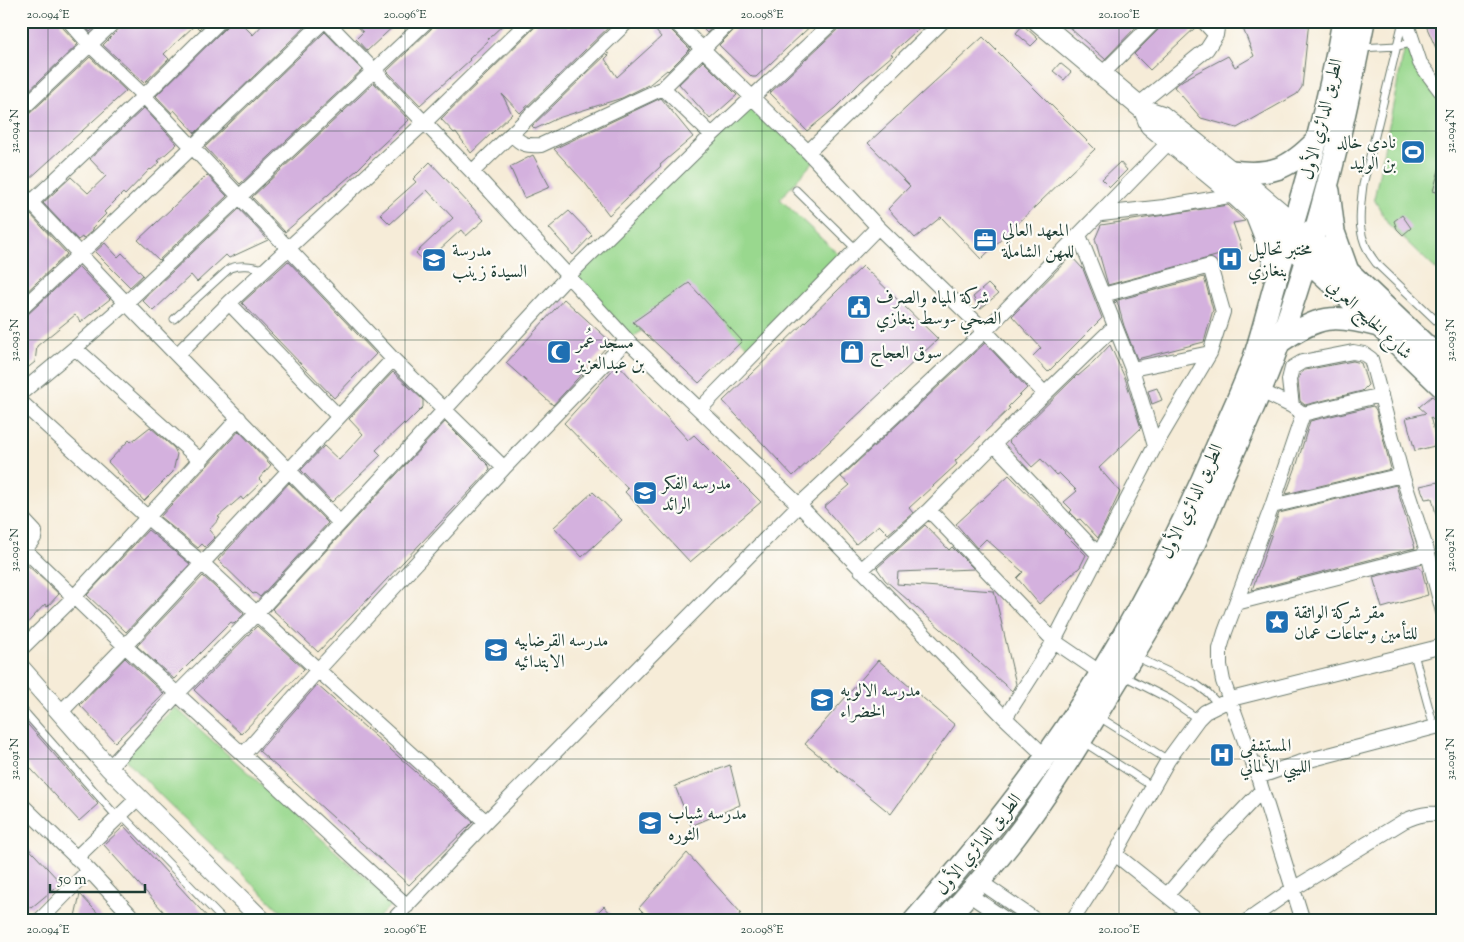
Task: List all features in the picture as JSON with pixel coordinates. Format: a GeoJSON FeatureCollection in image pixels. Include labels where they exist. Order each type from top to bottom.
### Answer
{"type":"FeatureCollection","features":[{"type":"Feature","properties":{"kind":"main road","name":"شارع الخليج العربي"},"geometry":{"type":"LineString","coordinates":[[1038,21],[1141,108],[1162,116],[1232,171],[1291,234],[1309,250],[1379,326],[1443,388]]}},
{"type":"Feature","properties":{"kind":"main road","name":"الطريق الدائري الأول"},"geometry":{"type":"LineString","coordinates":[[944,921],[1011,843],[1082,740],[1096,715],[1111,674],[1209,465],[1250,369],[1261,335],[1316,141],[1343,21]]}},
{"type":"Feature","properties":{"kind":"main road","name":"الطريق الدائري الأول"},"geometry":{"type":"LineString","coordinates":[[914,921],[967,861],[1111,674],[1133,656],[1185,565],[1261,391],[1280,342],[1328,182],[1364,21]]}},
{"type":"Feature","properties":{"kind":"main road","name":"شارع الخليج العربي"},"geometry":{"type":"LineString","coordinates":[[1141,108],[1150,125],[1169,142],[1256,214],[1291,234]]}},
{"type":"Feature","properties":{"kind":"main road"},"geometry":{"type":"LineString","coordinates":[[1232,171],[1245,173],[1277,170],[1293,163],[1316,141]]}},
{"type":"Feature","properties":{"kind":"main road"},"geometry":{"type":"LineString","coordinates":[[1328,182],[1334,232],[1348,271]]}},
{"type":"Feature","properties":{"kind":"main road"},"geometry":{"type":"LineString","coordinates":[[1256,214],[1271,252],[1277,278]]}},
{"type":"Feature","properties":{"kind":"main road","name":"شارع الخليج العربي"},"geometry":{"type":"LineString","coordinates":[[1309,250],[1348,271],[1443,362]]}},
{"type":"Feature","properties":{"kind":"main road"},"geometry":{"type":"LineString","coordinates":[[1280,342],[1305,326],[1334,318],[1353,319],[1379,326]]}},
{"type":"Feature","properties":{"kind":"street"},"geometry":{"type":"LineString","coordinates":[[68,21],[90,45],[144,96],[392,359],[504,468]]}},
{"type":"Feature","properties":{"kind":"street"},"geometry":{"type":"LineString","coordinates":[[21,110],[115,21]]}},
{"type":"Feature","properties":{"kind":"street"},"geometry":{"type":"LineString","coordinates":[[26,207],[144,96],[220,21]]}},
{"type":"Feature","properties":{"kind":"street"},"geometry":{"type":"LineString","coordinates":[[21,308],[81,254],[325,21],[472,172],[627,340],[799,505],[1005,718],[1046,757]]}},
{"type":"Feature","properties":{"kind":"street"},"geometry":{"type":"LineString","coordinates":[[21,393],[126,303],[427,21]]}},
{"type":"Feature","properties":{"kind":"street"},"geometry":{"type":"LineString","coordinates":[[177,355],[229,303],[424,123],[529,21]]}},
{"type":"Feature","properties":{"kind":"street"},"geometry":{"type":"LineString","coordinates":[[472,172],[628,21]]}},
{"type":"Feature","properties":{"kind":"street"},"geometry":{"type":"LineString","coordinates":[[674,21],[808,152],[878,226],[985,330],[1045,394]]}},
{"type":"Feature","properties":{"kind":"street"},"geometry":{"type":"LineString","coordinates":[[512,134],[522,144],[529,146],[541,145],[663,88],[731,21]]}},
{"type":"Feature","properties":{"kind":"street"},"geometry":{"type":"LineString","coordinates":[[109,768],[177,694],[257,613],[568,276],[712,135],[834,21]]}},
{"type":"Feature","properties":{"kind":"street"},"geometry":{"type":"LineString","coordinates":[[808,152],[944,21]]}},
{"type":"Feature","properties":{"kind":"street"},"geometry":{"type":"LineString","coordinates":[[1101,75],[1155,21]]}},
{"type":"Feature","properties":{"kind":"street"},"geometry":{"type":"LineString","coordinates":[[1141,108],[1207,49],[1217,28],[1203,21]]}},
{"type":"Feature","properties":{"kind":"street"},"geometry":{"type":"LineString","coordinates":[[1404,21],[1420,63],[1443,94]]}},
{"type":"Feature","properties":{"kind":"street"},"geometry":{"type":"LineString","coordinates":[[663,88],[712,135]]}},
{"type":"Feature","properties":{"kind":"street"},"geometry":{"type":"LineString","coordinates":[[392,921],[486,822],[799,505],[985,330],[1101,214],[1169,142]]}},
{"type":"Feature","properties":{"kind":"street"},"geometry":{"type":"LineString","coordinates":[[21,192],[26,207],[81,254],[126,303],[340,523]]}},
{"type":"Feature","properties":{"kind":"street"},"geometry":{"type":"LineString","coordinates":[[1101,214],[1164,208],[1235,195]]}},
{"type":"Feature","properties":{"kind":"street"},"geometry":{"type":"LineString","coordinates":[[700,409],[878,226]]}},
{"type":"Feature","properties":{"kind":"street"},"geometry":{"type":"LineString","coordinates":[[1079,235],[1132,369],[1156,446]]}},
{"type":"Feature","properties":{"kind":"street"},"geometry":{"type":"LineString","coordinates":[[1005,718],[1054,641],[1156,446],[1210,353],[1223,312],[1210,266],[1103,295]]}},
{"type":"Feature","properties":{"kind":"street"},"geometry":{"type":"LineString","coordinates":[[229,303],[338,416]]}},
{"type":"Feature","properties":{"kind":"street"},"geometry":{"type":"LineString","coordinates":[[861,570],[929,510],[1115,326]]}},
{"type":"Feature","properties":{"kind":"street"},"geometry":{"type":"LineString","coordinates":[[243,755],[318,670],[504,468],[627,340]]}},
{"type":"Feature","properties":{"kind":"street"},"geometry":{"type":"LineString","coordinates":[[74,348],[200,461]]}},
{"type":"Feature","properties":{"kind":"street"},"geometry":{"type":"LineString","coordinates":[[1303,921],[1260,784],[1225,702],[1224,682],[1220,665],[1220,649],[1272,506],[1298,410],[1289,380],[1292,368],[1302,362],[1353,352],[1364,354],[1370,359],[1402,475],[1428,554],[1443,612]]}},
{"type":"Feature","properties":{"kind":"street"},"geometry":{"type":"LineString","coordinates":[[1132,369],[1210,353]]}},
{"type":"Feature","properties":{"kind":"street"},"geometry":{"type":"LineString","coordinates":[[60,713],[125,646],[392,359]]}},
{"type":"Feature","properties":{"kind":"street"},"geometry":{"type":"LineString","coordinates":[[1261,391],[1298,410],[1381,395]]}},
{"type":"Feature","properties":{"kind":"street"},"geometry":{"type":"LineString","coordinates":[[21,402],[148,518],[202,563],[486,822]]}},
{"type":"Feature","properties":{"kind":"street"},"geometry":{"type":"LineString","coordinates":[[21,649],[148,518],[239,418]]}},
{"type":"Feature","properties":{"kind":"street"},"geometry":{"type":"LineString","coordinates":[[994,444],[1098,554]]}},
{"type":"Feature","properties":{"kind":"street"},"geometry":{"type":"LineString","coordinates":[[1272,506],[1402,475]]}},
{"type":"Feature","properties":{"kind":"street"},"geometry":{"type":"LineString","coordinates":[[929,510],[1054,641],[1111,674]]}},
{"type":"Feature","properties":{"kind":"street"},"geometry":{"type":"LineString","coordinates":[[21,517],[35,532],[34,538],[23,553],[74,596],[125,646],[407,906]]}},
{"type":"Feature","properties":{"kind":"street"},"geometry":{"type":"LineString","coordinates":[[1236,603],[1428,554]]}},
{"type":"Feature","properties":{"kind":"street"},"geometry":{"type":"LineString","coordinates":[[1072,921],[1115,854],[1168,760],[1205,712],[1225,702],[1443,646]]}},
{"type":"Feature","properties":{"kind":"street"},"geometry":{"type":"LineString","coordinates":[[21,668],[109,768],[262,921]]}},
{"type":"Feature","properties":{"kind":"street"},"geometry":{"type":"LineString","coordinates":[[1167,895],[1260,784],[1298,763],[1438,726]]}},
{"type":"Feature","properties":{"kind":"street"},"geometry":{"type":"LineString","coordinates":[[76,858],[138,798]]}},
{"type":"Feature","properties":{"kind":"street"},"geometry":{"type":"LineString","coordinates":[[21,804],[89,870],[136,921]]}},
{"type":"Feature","properties":{"kind":"street"},"geometry":{"type":"LineString","coordinates":[[1247,921],[1293,889],[1404,821],[1419,814],[1443,815]]}},
{"type":"Feature","properties":{"kind":"street"},"geometry":{"type":"LineString","coordinates":[[1115,854],[1199,921]]}},
{"type":"Feature","properties":{"kind":"street"},"geometry":{"type":"LineString","coordinates":[[39,921],[89,870]]}},
{"type":"Feature","properties":{"kind":"street"},"geometry":{"type":"LineString","coordinates":[[974,888],[1008,921]]}},
{"type":"Feature","properties":{"kind":"street"},"geometry":{"type":"LineString","coordinates":[[974,888],[1037,921]]}},
{"type":"Feature","properties":{"kind":"lane"},"geometry":{"type":"LineString","coordinates":[[1404,21],[1363,186],[1360,206],[1362,241],[1376,263],[1443,326]]}},
{"type":"Feature","properties":{"kind":"lane"},"geometry":{"type":"LineString","coordinates":[[1358,48],[1397,46],[1412,43]]}},
{"type":"Feature","properties":{"kind":"lane"},"geometry":{"type":"LineString","coordinates":[[796,190],[856,249]]}},
{"type":"Feature","properties":{"kind":"lane"},"geometry":{"type":"LineString","coordinates":[[174,319],[230,268],[244,266],[265,269]]}},
{"type":"Feature","properties":{"kind":"lane"},"geometry":{"type":"LineString","coordinates":[[1414,654],[1438,726]]}},
{"type":"Feature","properties":{"kind":"lane"},"geometry":{"type":"LineString","coordinates":[[1133,656],[1197,686],[1225,702]]}},
{"type":"Feature","properties":{"kind":"lane"},"geometry":{"type":"LineString","coordinates":[[1111,674],[1169,699],[1198,719]]}},
{"type":"Feature","properties":{"kind":"lane"},"geometry":{"type":"LineString","coordinates":[[21,708],[120,816],[224,921]]}},
{"type":"Feature","properties":{"kind":"lane"},"geometry":{"type":"LineString","coordinates":[[1096,715],[1168,760]]}},
{"type":"Feature","properties":{"kind":"lane"},"geometry":{"type":"LineString","coordinates":[[1082,740],[1153,787]]}},
{"type":"Feature","properties":{"kind":"green space","name":"نادي خالد بن الوليد"},"geometry":{"type":"Polygon","coordinates":[[[1405,46],[1440,104],[1443,105],[1443,276],[1389,225],[1374,199],[1405,46]]]}},
{"type":"Feature","properties":{"kind":"green space"},"geometry":{"type":"Polygon","coordinates":[[[752,99],[815,160],[780,199],[843,259],[754,352],[687,294],[630,340],[569,276],[752,99]]]}},
{"type":"Feature","properties":{"kind":"green space"},"geometry":{"type":"Polygon","coordinates":[[[175,707],[393,903],[375,921],[291,921],[161,796],[124,757],[175,707]]]}},
{"type":"Feature","properties":{"kind":"building"},"geometry":{"type":"Polygon","coordinates":[[[21,21],[60,21],[62,27],[78,44],[21,98],[21,21]]]}},
{"type":"Feature","properties":{"kind":"building"},"geometry":{"type":"Polygon","coordinates":[[[81,21],[102,21],[90,32],[81,21]]]}},
{"type":"Feature","properties":{"kind":"building"},"geometry":{"type":"Polygon","coordinates":[[[124,21],[207,21],[199,29],[195,25],[164,54],[169,59],[144,83],[103,45],[121,27],[124,21]]]}},
{"type":"Feature","properties":{"kind":"building"},"geometry":{"type":"Polygon","coordinates":[[[229,21],[239,21],[253,35],[266,21],[311,21],[195,133],[174,110],[172,113],[156,96],[226,27],[229,21]]]}},
{"type":"Feature","properties":{"kind":"building"},"geometry":{"type":"Polygon","coordinates":[[[350,21],[399,21],[367,51],[356,39],[363,32],[350,21]]]}},
{"type":"Feature","properties":{"kind":"building"},"geometry":{"type":"Polygon","coordinates":[[[436,21],[507,21],[470,60],[420,105],[387,71],[433,27],[436,21]]]}},
{"type":"Feature","properties":{"kind":"building"},"geometry":{"type":"Polygon","coordinates":[[[538,21],[563,21],[569,28],[576,21],[615,21],[520,113],[502,94],[512,114],[471,153],[456,132],[454,133],[441,119],[535,27],[538,21]]]}},
{"type":"Feature","properties":{"kind":"building"},"geometry":{"type":"Polygon","coordinates":[[[653,21],[665,21],[668,27],[690,49],[668,71],[650,84],[622,98],[558,118],[535,129],[532,126],[608,53],[609,55],[605,59],[617,77],[661,37],[656,31],[658,29],[653,21]]]}},
{"type":"Feature","properties":{"kind":"building"},"geometry":{"type":"Polygon","coordinates":[[[695,21],[718,21],[707,33],[695,21]]]}},
{"type":"Feature","properties":{"kind":"building"},"geometry":{"type":"Polygon","coordinates":[[[740,21],[816,21],[756,77],[752,77],[719,45],[737,27],[740,21]]]}},
{"type":"Feature","properties":{"kind":"building"},"geometry":{"type":"Polygon","coordinates":[[[843,21],[927,21],[891,54],[893,55],[807,131],[770,93],[840,27],[843,21]]]}},
{"type":"Feature","properties":{"kind":"building"},"geometry":{"type":"Polygon","coordinates":[[[1062,21],[1142,21],[1105,59],[1062,21]]]}},
{"type":"Feature","properties":{"kind":"building"},"geometry":{"type":"Polygon","coordinates":[[[1164,21],[1192,21],[1196,27],[1150,70],[1134,54],[1161,27],[1164,21]]]}},
{"type":"Feature","properties":{"kind":"building"},"geometry":{"type":"Polygon","coordinates":[[[1240,21],[1309,21],[1302,87],[1297,94],[1237,128],[1201,118],[1174,87],[1183,80],[1228,56],[1235,67],[1254,56],[1240,21]]]}},
{"type":"Feature","properties":{"kind":"building"},"geometry":{"type":"Polygon","coordinates":[[[1426,21],[1443,21],[1443,64],[1427,28],[1426,21]]]}},
{"type":"Feature","properties":{"kind":"building"},"geometry":{"type":"Polygon","coordinates":[[[1023,25],[1038,39],[1031,46],[1016,33],[1023,25]]]}},
{"type":"Feature","properties":{"kind":"building"},"geometry":{"type":"Polygon","coordinates":[[[325,32],[362,70],[240,184],[205,147],[325,32]]]}},
{"type":"Feature","properties":{"kind":"building"},"geometry":{"type":"Polygon","coordinates":[[[983,37],[1095,149],[981,259],[941,217],[915,238],[888,209],[910,186],[868,143],[983,37]]]}},
{"type":"Feature","properties":{"kind":"building"},"geometry":{"type":"Polygon","coordinates":[[[90,57],[126,91],[27,181],[21,175],[21,119],[27,116],[90,57]]]}},
{"type":"Feature","properties":{"kind":"building"},"geometry":{"type":"Polygon","coordinates":[[[703,61],[737,95],[710,119],[679,84],[703,61]]]}},
{"type":"Feature","properties":{"kind":"building"},"geometry":{"type":"Polygon","coordinates":[[[1060,63],[1071,72],[1064,80],[1053,71],[1060,63]]]}},
{"type":"Feature","properties":{"kind":"building"},"geometry":{"type":"Polygon","coordinates":[[[374,83],[409,120],[357,170],[285,232],[252,197],[374,83]]]}},
{"type":"Feature","properties":{"kind":"building"},"geometry":{"type":"Polygon","coordinates":[[[661,98],[693,137],[660,165],[609,215],[585,183],[554,149],[661,98]]]}},
{"type":"Feature","properties":{"kind":"building"},"geometry":{"type":"Polygon","coordinates":[[[144,108],[177,144],[125,195],[123,193],[104,212],[106,214],[92,228],[93,230],[83,239],[82,237],[78,240],[43,203],[71,177],[88,193],[106,176],[90,159],[144,108]]]}},
{"type":"Feature","properties":{"kind":"building"},"geometry":{"type":"Polygon","coordinates":[[[533,155],[550,187],[524,198],[510,167],[533,155]]]}},
{"type":"Feature","properties":{"kind":"building"},"geometry":{"type":"Polygon","coordinates":[[[430,162],[484,220],[466,236],[461,230],[425,263],[416,253],[453,218],[427,190],[390,224],[380,214],[416,182],[413,179],[430,162]]]}},
{"type":"Feature","properties":{"kind":"building"},"geometry":{"type":"Polygon","coordinates":[[[1120,162],[1127,170],[1110,187],[1102,179],[1120,162]]]}},
{"type":"Feature","properties":{"kind":"building"},"geometry":{"type":"Polygon","coordinates":[[[1441,163],[1443,163],[1443,194],[1433,191],[1441,163]]]}},
{"type":"Feature","properties":{"kind":"building"},"geometry":{"type":"Polygon","coordinates":[[[207,175],[227,196],[159,260],[138,240],[207,175]]]}},
{"type":"Feature","properties":{"kind":"building"},"geometry":{"type":"Polygon","coordinates":[[[1228,205],[1245,221],[1233,223],[1242,249],[1108,285],[1095,239],[1101,225],[1228,205]]]}},
{"type":"Feature","properties":{"kind":"building"},"geometry":{"type":"Polygon","coordinates":[[[239,209],[268,240],[229,258],[226,255],[197,282],[191,275],[153,311],[142,300],[239,209]]]}},
{"type":"Feature","properties":{"kind":"building"},"geometry":{"type":"Polygon","coordinates":[[[569,211],[592,235],[573,255],[549,228],[569,211]]]}},
{"type":"Feature","properties":{"kind":"building"},"geometry":{"type":"Polygon","coordinates":[[[31,215],[67,254],[21,297],[21,221],[31,215]]]}},
{"type":"Feature","properties":{"kind":"building"},"geometry":{"type":"Polygon","coordinates":[[[1402,215],[1411,228],[1403,235],[1397,229],[1394,221],[1402,215]]]}},
{"type":"Feature","properties":{"kind":"building"},"geometry":{"type":"Polygon","coordinates":[[[105,243],[118,257],[122,253],[143,275],[130,287],[95,252],[105,243]]]}},
{"type":"Feature","properties":{"kind":"building"},"geometry":{"type":"Polygon","coordinates":[[[1071,256],[1083,269],[1102,318],[1048,372],[1033,356],[1041,348],[1012,316],[1071,256]]]}},
{"type":"Feature","properties":{"kind":"building"},"geometry":{"type":"Polygon","coordinates":[[[288,261],[376,354],[334,398],[242,303],[288,261]]]}},
{"type":"Feature","properties":{"kind":"building","name":"سوق العجاج"},"geometry":{"type":"Polygon","coordinates":[[[863,266],[938,339],[793,476],[723,401],[863,266]]]}},
{"type":"Feature","properties":{"kind":"building"},"geometry":{"type":"Polygon","coordinates":[[[79,267],[110,299],[81,322],[75,315],[37,346],[35,362],[25,370],[21,365],[21,318],[27,315],[79,267]]]}},
{"type":"Feature","properties":{"kind":"building"},"geometry":{"type":"Polygon","coordinates":[[[1204,277],[1213,310],[1204,342],[1137,359],[1124,326],[1117,301],[1115,303],[1114,301],[1204,277]]]}},
{"type":"Feature","properties":{"kind":"building"},"geometry":{"type":"Polygon","coordinates":[[[689,283],[742,341],[699,383],[633,322],[689,283]]]}},
{"type":"Feature","properties":{"kind":"building"},"geometry":{"type":"Polygon","coordinates":[[[988,284],[998,294],[980,309],[973,297],[988,284]]]}},
{"type":"Feature","properties":{"kind":"building","name":"مسجد عُمر بن عبدالعزيز"},"geometry":{"type":"Polygon","coordinates":[[[564,299],[611,342],[553,405],[506,363],[564,299]]]}},
{"type":"Feature","properties":{"kind":"building"},"geometry":{"type":"Polygon","coordinates":[[[985,343],[1027,388],[1008,407],[1010,408],[955,461],[957,464],[909,508],[913,513],[888,534],[879,525],[856,544],[824,507],[850,485],[841,477],[985,343]]]}},
{"type":"Feature","properties":{"kind":"building"},"geometry":{"type":"Polygon","coordinates":[[[1110,345],[1125,378],[1141,428],[1099,468],[1120,492],[1098,538],[1080,519],[1078,520],[1070,512],[1072,510],[1064,502],[1077,491],[1059,473],[1056,475],[1041,459],[1032,467],[1009,442],[1110,345]]]}},
{"type":"Feature","properties":{"kind":"building"},"geometry":{"type":"Polygon","coordinates":[[[1353,361],[1361,363],[1368,385],[1362,391],[1305,405],[1300,401],[1298,381],[1300,374],[1305,370],[1353,361]]]}},
{"type":"Feature","properties":{"kind":"building"},"geometry":{"type":"Polygon","coordinates":[[[618,364],[688,440],[694,435],[761,502],[690,562],[625,492],[628,489],[564,423],[618,364]]]}},
{"type":"Feature","properties":{"kind":"building"},"geometry":{"type":"Polygon","coordinates":[[[393,372],[423,400],[423,407],[376,450],[381,455],[332,502],[301,470],[324,446],[339,460],[363,434],[349,419],[393,372]]]}},
{"type":"Feature","properties":{"kind":"building"},"geometry":{"type":"Polygon","coordinates":[[[1157,388],[1162,400],[1152,404],[1148,391],[1157,388]]]}},
{"type":"Feature","properties":{"kind":"building"},"geometry":{"type":"Polygon","coordinates":[[[1432,396],[1443,405],[1443,429],[1430,417],[1438,445],[1415,451],[1406,418],[1426,413],[1419,407],[1432,396]]]}},
{"type":"Feature","properties":{"kind":"building"},"geometry":{"type":"Polygon","coordinates":[[[1373,406],[1376,410],[1391,469],[1286,494],[1310,421],[1373,406]]]}},
{"type":"Feature","properties":{"kind":"building"},"geometry":{"type":"Polygon","coordinates":[[[445,422],[489,466],[490,470],[318,652],[272,609],[445,422]]]}},
{"type":"Feature","properties":{"kind":"building"},"geometry":{"type":"Polygon","coordinates":[[[150,427],[174,448],[177,454],[173,472],[144,501],[108,462],[129,440],[131,442],[150,427]]]}},
{"type":"Feature","properties":{"kind":"building"},"geometry":{"type":"Polygon","coordinates":[[[239,431],[271,465],[259,479],[262,482],[243,500],[241,497],[218,517],[220,518],[209,530],[215,537],[205,547],[202,544],[198,548],[160,517],[239,431]]]}},
{"type":"Feature","properties":{"kind":"building"},"geometry":{"type":"Polygon","coordinates":[[[1009,475],[1086,555],[1080,567],[1039,604],[1017,578],[1023,572],[986,539],[977,548],[956,524],[1009,475]]]}},
{"type":"Feature","properties":{"kind":"building"},"geometry":{"type":"Polygon","coordinates":[[[1443,481],[1443,525],[1439,526],[1432,498],[1425,499],[1420,486],[1443,481]]]}},
{"type":"Feature","properties":{"kind":"building"},"geometry":{"type":"Polygon","coordinates":[[[289,483],[328,523],[260,597],[255,593],[253,594],[218,560],[289,483]]]}},
{"type":"Feature","properties":{"kind":"building"},"geometry":{"type":"Polygon","coordinates":[[[1396,485],[1415,548],[1252,590],[1279,513],[1396,485]]]}},
{"type":"Feature","properties":{"kind":"building"},"geometry":{"type":"Polygon","coordinates":[[[593,492],[622,520],[582,557],[554,527],[593,492]]]}},
{"type":"Feature","properties":{"kind":"building"},"geometry":{"type":"Polygon","coordinates":[[[925,525],[949,550],[952,547],[974,569],[898,572],[897,584],[994,591],[1016,684],[1012,691],[885,580],[877,568],[925,525]]]}},
{"type":"Feature","properties":{"kind":"building"},"geometry":{"type":"Polygon","coordinates":[[[148,530],[190,564],[126,632],[87,595],[148,530]]]}},
{"type":"Feature","properties":{"kind":"building"},"geometry":{"type":"Polygon","coordinates":[[[25,563],[59,594],[47,607],[45,604],[21,630],[21,564],[25,563]]]}},
{"type":"Feature","properties":{"kind":"building"},"geometry":{"type":"Polygon","coordinates":[[[1417,566],[1422,570],[1428,595],[1382,608],[1373,577],[1417,566]]]}},
{"type":"Feature","properties":{"kind":"building"},"geometry":{"type":"Polygon","coordinates":[[[203,576],[244,614],[234,624],[231,622],[174,679],[137,646],[203,576]]]}},
{"type":"Feature","properties":{"kind":"building"},"geometry":{"type":"Polygon","coordinates":[[[257,626],[304,669],[241,734],[194,690],[257,626]]]}},
{"type":"Feature","properties":{"kind":"building"},"geometry":{"type":"Polygon","coordinates":[[[125,658],[164,694],[115,742],[80,705],[125,658]]]}},
{"type":"Feature","properties":{"kind":"building"},"geometry":{"type":"Polygon","coordinates":[[[878,660],[955,725],[891,814],[805,744],[878,660]]]}},
{"type":"Feature","properties":{"kind":"building"},"geometry":{"type":"Polygon","coordinates":[[[317,685],[473,822],[409,885],[259,751],[317,685]]]}},
{"type":"Feature","properties":{"kind":"building"},"geometry":{"type":"Polygon","coordinates":[[[21,717],[98,804],[79,821],[21,758],[21,717]]]}},
{"type":"Feature","properties":{"kind":"building"},"geometry":{"type":"Polygon","coordinates":[[[730,765],[740,805],[691,826],[675,786],[730,765]]]}},
{"type":"Feature","properties":{"kind":"building"},"geometry":{"type":"Polygon","coordinates":[[[124,826],[211,921],[172,921],[104,845],[124,826]]]}},
{"type":"Feature","properties":{"kind":"building"},"geometry":{"type":"Polygon","coordinates":[[[21,840],[61,883],[31,908],[28,906],[21,913],[21,840]]]}},
{"type":"Feature","properties":{"kind":"building"},"geometry":{"type":"Polygon","coordinates":[[[687,853],[741,913],[734,921],[652,921],[639,908],[687,853]]]}},
{"type":"Feature","properties":{"kind":"building"},"geometry":{"type":"Polygon","coordinates":[[[80,894],[105,921],[74,921],[80,894]]]}},
{"type":"Feature","properties":{"kind":"building"},"geometry":{"type":"Polygon","coordinates":[[[604,906],[617,921],[589,921],[604,906]]]}},
{"type":"Feature","properties":{"kind":"place","name":"نادي خالد بن الوليد"},"geometry":{"type":"Point","coordinates":[1413,152]}},
{"type":"Feature","properties":{"kind":"place","name":"المعهد العالي للمهن الشاملة"},"geometry":{"type":"Point","coordinates":[985,240]}},
{"type":"Feature","properties":{"kind":"place","name":"مختبر تحاليل بنغازي"},"geometry":{"type":"Point","coordinates":[1230,259]}},
{"type":"Feature","properties":{"kind":"place","name":"مدرسة السيدة زينب"},"geometry":{"type":"Point","coordinates":[434,260]}},
{"type":"Feature","properties":{"kind":"place","name":"شركة المياه والصرف الصحي -وسط بنغازي"},"geometry":{"type":"Point","coordinates":[859,307]}},
{"type":"Feature","properties":{"kind":"place","name":"مسجد عُمر بن عبدالعزيز"},"geometry":{"type":"Point","coordinates":[559,352]}},
{"type":"Feature","properties":{"kind":"place","name":"سوق العجاج"},"geometry":{"type":"Point","coordinates":[852,352]}},
{"type":"Feature","properties":{"kind":"place","name":"مدرسه الفكر الرائد"},"geometry":{"type":"Point","coordinates":[645,493]}},
{"type":"Feature","properties":{"kind":"place","name":"مقر شركة الواثقة للتأمين وسماعات عمان"},"geometry":{"type":"Point","coordinates":[1277,622]}},
{"type":"Feature","properties":{"kind":"place","name":"مدرسه القرضابيه الابتدائيه"},"geometry":{"type":"Point","coordinates":[496,650]}},
{"type":"Feature","properties":{"kind":"place","name":"مدرسه الالويه الخضراء"},"geometry":{"type":"Point","coordinates":[822,700]}},
{"type":"Feature","properties":{"kind":"place","name":"المستشفى الليبي الألماني"},"geometry":{"type":"Point","coordinates":[1222,755]}},
{"type":"Feature","properties":{"kind":"place","name":"مدرسه شباب الثوره"},"geometry":{"type":"Point","coordinates":[650,823]}}]}
